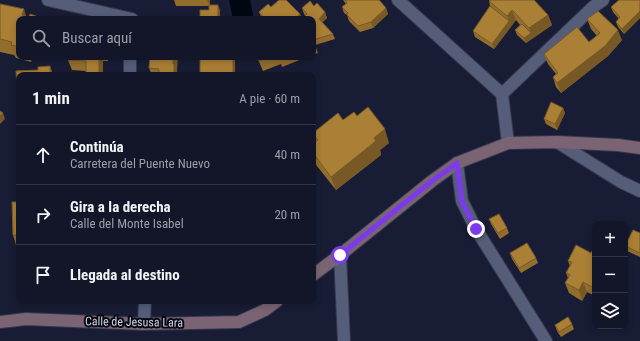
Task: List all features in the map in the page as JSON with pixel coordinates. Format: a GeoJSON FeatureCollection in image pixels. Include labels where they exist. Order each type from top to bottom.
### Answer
{"type":"FeatureCollection","features":[{"type":"Feature","properties":{"kind":"main road"},"geometry":{"type":"LineString","coordinates":[[316,273],[457,163],[508,143],[557,142],[618,145],[640,148]]}},
{"type":"Feature","properties":{"kind":"main road","name":"Calle de Jesusa Lara"},"geometry":{"type":"LineString","coordinates":[[0,322],[26,319],[144,324],[239,322],[265,310],[273,304]]}},
{"type":"Feature","properties":{"kind":"street"},"geometry":{"type":"LineString","coordinates":[[48,0],[119,16]]}},
{"type":"Feature","properties":{"kind":"street"},"geometry":{"type":"LineString","coordinates":[[398,0],[502,94],[508,143]]}},
{"type":"Feature","properties":{"kind":"street"},"geometry":{"type":"LineString","coordinates":[[502,94],[595,2]]}},
{"type":"Feature","properties":{"kind":"street"},"geometry":{"type":"LineString","coordinates":[[130,60],[130,72]]}},
{"type":"Feature","properties":{"kind":"street"},"geometry":{"type":"LineString","coordinates":[[557,142],[621,182],[640,191]]}},
{"type":"Feature","properties":{"kind":"street"},"geometry":{"type":"LineString","coordinates":[[457,163],[462,202],[476,229],[546,341]]}},
{"type":"Feature","properties":{"kind":"street"},"geometry":{"type":"LineString","coordinates":[[340,255],[344,341]]}},
{"type":"Feature","properties":{"kind":"street"},"geometry":{"type":"LineString","coordinates":[[144,324],[145,304]]}},
{"type":"Feature","properties":{"kind":"shaded area"},"geometry":{"type":"Polygon","coordinates":[[[229,0],[250,0],[253,16],[232,16],[229,0]]]}},
{"type":"Feature","properties":{"kind":"building"},"geometry":{"type":"Polygon","coordinates":[[[279,0],[286,0],[300,14],[298,16],[262,16],[259,12],[268,4],[271,7],[279,0]]]}},
{"type":"Feature","properties":{"kind":"building"},"geometry":{"type":"Polygon","coordinates":[[[345,0],[379,0],[386,8],[371,22],[358,26],[347,15],[348,13],[342,7],[347,3],[345,0]]]}},
{"type":"Feature","properties":{"kind":"building"},"geometry":{"type":"Polygon","coordinates":[[[534,0],[548,15],[529,28],[512,10],[507,16],[489,1],[534,0]]]}},
{"type":"Feature","properties":{"kind":"building"},"geometry":{"type":"Polygon","coordinates":[[[619,0],[640,0],[640,11],[622,29],[616,22],[620,17],[611,7],[619,0]]]}},
{"type":"Feature","properties":{"kind":"building"},"geometry":{"type":"Polygon","coordinates":[[[310,1],[314,6],[317,3],[325,12],[319,19],[333,34],[316,39],[316,16],[305,16],[307,14],[302,8],[310,1]]]}},
{"type":"Feature","properties":{"kind":"building"},"geometry":{"type":"Polygon","coordinates":[[[0,4],[24,9],[22,15],[26,16],[16,16],[16,46],[11,45],[12,42],[0,39],[0,4]]]}},
{"type":"Feature","properties":{"kind":"building"},"geometry":{"type":"Polygon","coordinates":[[[209,5],[218,5],[218,16],[200,16],[200,10],[209,10],[209,5]]]}},
{"type":"Feature","properties":{"kind":"building"},"geometry":{"type":"Polygon","coordinates":[[[490,6],[509,21],[492,44],[473,31],[490,6]]]}},
{"type":"Feature","properties":{"kind":"building"},"geometry":{"type":"Polygon","coordinates":[[[598,11],[618,30],[605,46],[557,83],[553,77],[558,73],[544,54],[577,27],[589,42],[600,33],[587,19],[598,11]]]}},
{"type":"Feature","properties":{"kind":"building"},"geometry":{"type":"Polygon","coordinates":[[[522,24],[531,33],[524,38],[515,30],[522,24]]]}},
{"type":"Feature","properties":{"kind":"building"},"geometry":{"type":"Polygon","coordinates":[[[68,60],[99,60],[99,72],[86,72],[86,61],[68,60]]]}},
{"type":"Feature","properties":{"kind":"building"},"geometry":{"type":"Polygon","coordinates":[[[150,60],[173,60],[174,72],[159,72],[159,69],[149,68],[150,60]]]}},
{"type":"Feature","properties":{"kind":"building"},"geometry":{"type":"Polygon","coordinates":[[[200,60],[233,60],[233,72],[200,72],[200,60]]]}},
{"type":"Feature","properties":{"kind":"building"},"geometry":{"type":"Polygon","coordinates":[[[50,66],[50,72],[16,72],[38,70],[38,67],[50,66]]]}},
{"type":"Feature","properties":{"kind":"building"},"geometry":{"type":"Polygon","coordinates":[[[551,102],[563,108],[555,124],[544,119],[551,102]]]}},
{"type":"Feature","properties":{"kind":"building"},"geometry":{"type":"Polygon","coordinates":[[[368,107],[385,129],[374,138],[376,141],[331,177],[316,157],[316,142],[318,140],[316,138],[316,131],[338,113],[343,120],[354,112],[357,116],[368,107]]]}},
{"type":"Feature","properties":{"kind":"building"},"geometry":{"type":"Polygon","coordinates":[[[12,202],[16,202],[16,235],[13,235],[12,202]]]}},
{"type":"Feature","properties":{"kind":"building"},"geometry":{"type":"Polygon","coordinates":[[[499,214],[507,228],[498,233],[489,219],[499,214]]]}},
{"type":"Feature","properties":{"kind":"building"},"geometry":{"type":"Polygon","coordinates":[[[633,230],[640,233],[640,253],[628,247],[628,240],[633,230]]]}},
{"type":"Feature","properties":{"kind":"building"},"geometry":{"type":"Polygon","coordinates":[[[527,243],[536,258],[519,268],[510,253],[527,243]]]}},
{"type":"Feature","properties":{"kind":"building"},"geometry":{"type":"Polygon","coordinates":[[[576,245],[591,253],[592,251],[592,287],[583,282],[579,290],[565,283],[570,275],[566,273],[572,262],[568,261],[576,245]]]}},
{"type":"Feature","properties":{"kind":"building"},"geometry":{"type":"Polygon","coordinates":[[[568,317],[572,324],[559,332],[555,325],[568,317]]]}},
{"type":"Feature","properties":{"kind":"route"},"geometry":{"type":"LineString","coordinates":[[340,255],[432,181],[457,163],[462,202],[476,229]]}}]}
